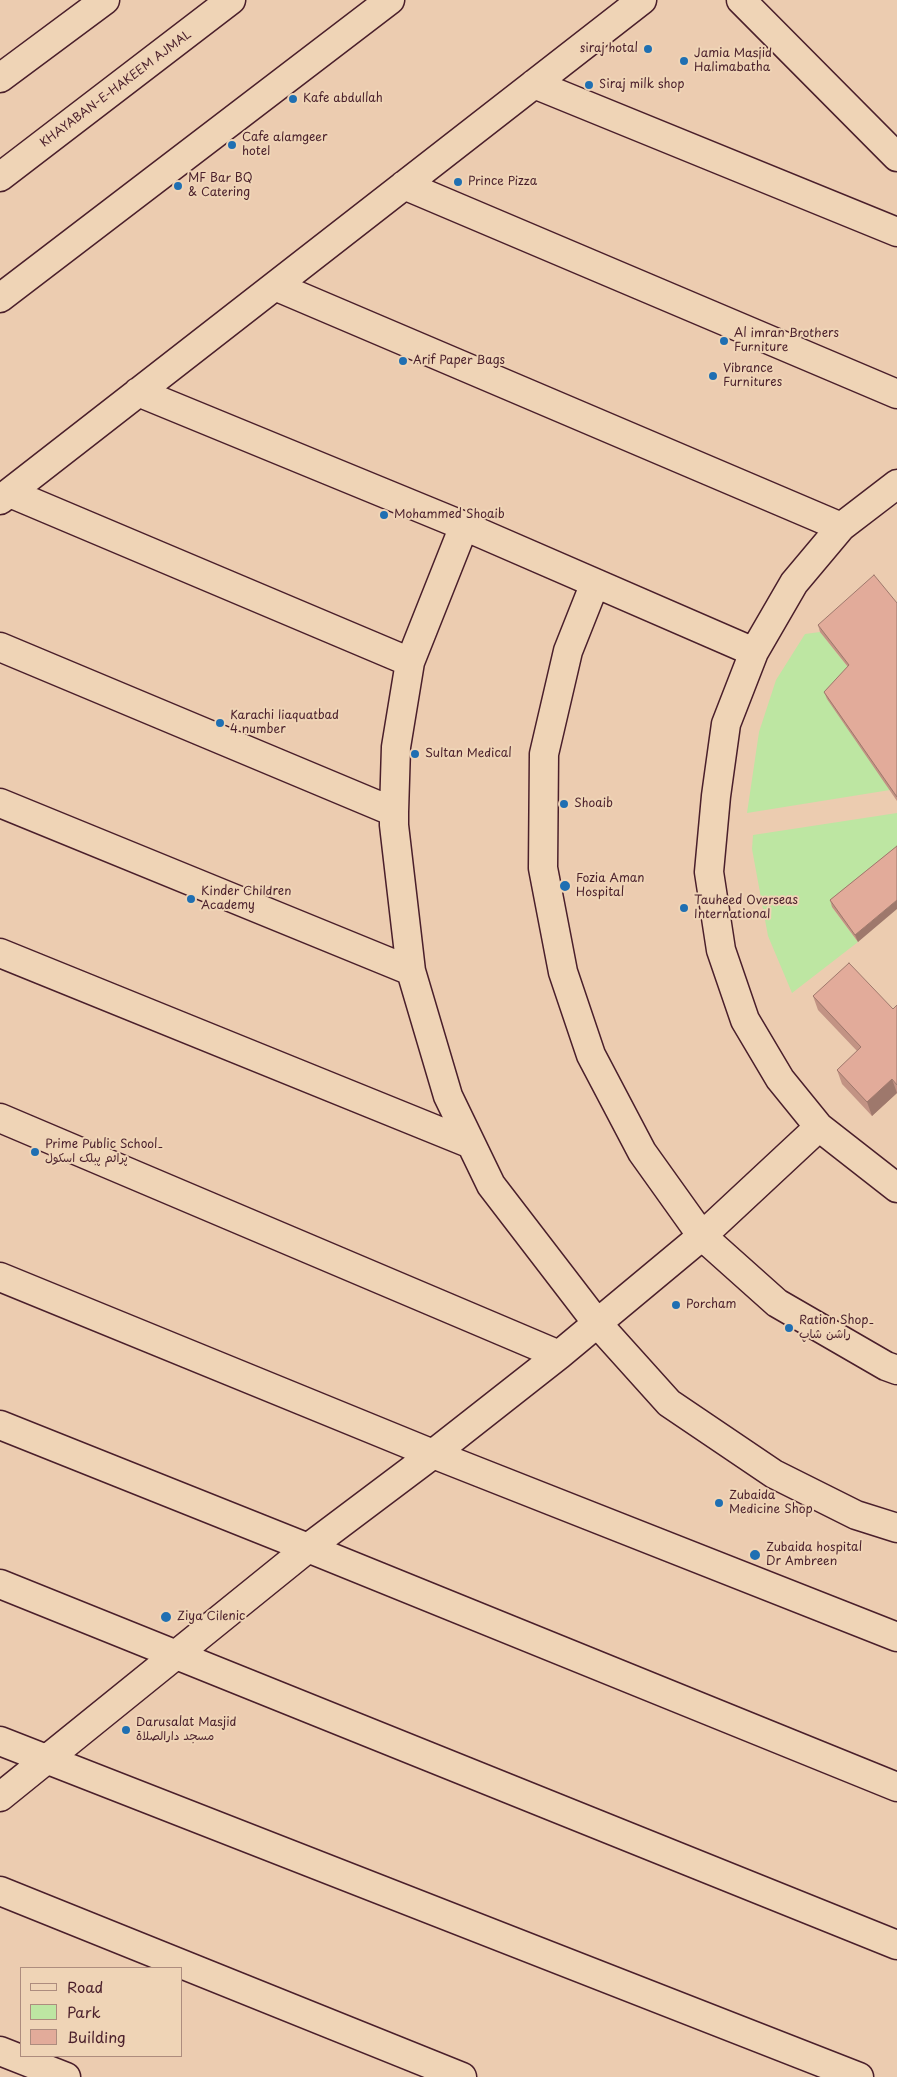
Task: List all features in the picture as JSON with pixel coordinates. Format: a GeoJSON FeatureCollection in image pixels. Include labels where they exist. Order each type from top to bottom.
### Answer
{"type":"FeatureCollection","features":[{"type":"Feature","properties":{"kind":"main road"},"geometry":{"type":"LineString","coordinates":[[0,78],[105,0]]}},
{"type":"Feature","properties":{"kind":"main road","name":"KHAYABAN-E-HAKEEM AJMAL"},"geometry":{"type":"LineString","coordinates":[[0,177],[231,0]]}},
{"type":"Feature","properties":{"kind":"main road"},"geometry":{"type":"LineString","coordinates":[[0,298],[390,0]]}},
{"type":"Feature","properties":{"kind":"main road"},"geometry":{"type":"LineString","coordinates":[[410,662],[5,496],[642,0]]}},
{"type":"Feature","properties":{"kind":"main road"},"geometry":{"type":"LineString","coordinates":[[741,0],[897,157]]}},
{"type":"Feature","properties":{"kind":"main road"},"geometry":{"type":"LineString","coordinates":[[534,84],[897,232]]}},
{"type":"Feature","properties":{"kind":"main road"},"geometry":{"type":"LineString","coordinates":[[404,185],[897,394]]}},
{"type":"Feature","properties":{"kind":"main road"},"geometry":{"type":"LineString","coordinates":[[275,286],[842,527]]}},
{"type":"Feature","properties":{"kind":"main road"},"geometry":{"type":"LineString","coordinates":[[138,392],[464,526],[754,652]]}},
{"type":"Feature","properties":{"kind":"main road"},"geometry":{"type":"LineString","coordinates":[[897,484],[842,527],[794,583],[754,652],[726,724],[716,796],[710,872],[721,950],[745,1020],[780,1079],[819,1127],[897,1188]]}},
{"type":"Feature","properties":{"kind":"main road"},"geometry":{"type":"LineString","coordinates":[[464,526],[410,662],[396,747],[394,812],[411,971],[448,1096],[491,1185],[597,1323],[669,1403],[774,1474],[856,1516],[897,1528]]}},
{"type":"Feature","properties":{"kind":"main road"},"geometry":{"type":"LineString","coordinates":[[595,583],[568,651],[544,754],[543,868],[563,972],[591,1055],[642,1152],[702,1236],[777,1303],[886,1366],[897,1370]]}},
{"type":"Feature","properties":{"kind":"main road"},"geometry":{"type":"LineString","coordinates":[[0,647],[394,812]]}},
{"type":"Feature","properties":{"kind":"main road"},"geometry":{"type":"LineString","coordinates":[[0,803],[411,971]]}},
{"type":"Feature","properties":{"kind":"main road"},"geometry":{"type":"LineString","coordinates":[[0,953],[471,1144]]}},
{"type":"Feature","properties":{"kind":"main road"},"geometry":{"type":"LineString","coordinates":[[0,1118],[559,1355]]}},
{"type":"Feature","properties":{"kind":"main road"},"geometry":{"type":"LineString","coordinates":[[0,1797],[308,1548],[559,1355],[702,1236],[819,1127]]}},
{"type":"Feature","properties":{"kind":"main road"},"geometry":{"type":"LineString","coordinates":[[0,1277],[432,1454],[897,1637]]}},
{"type":"Feature","properties":{"kind":"main road"},"geometry":{"type":"LineString","coordinates":[[0,1425],[897,1787]]}},
{"type":"Feature","properties":{"kind":"main road"},"geometry":{"type":"LineString","coordinates":[[0,1584],[174,1656],[897,1945]]}},
{"type":"Feature","properties":{"kind":"main road"},"geometry":{"type":"LineString","coordinates":[[0,1741],[858,2077]]}},
{"type":"Feature","properties":{"kind":"main road"},"geometry":{"type":"LineString","coordinates":[[0,1891],[462,2077]]}},
{"type":"Feature","properties":{"kind":"main road"},"geometry":{"type":"LineString","coordinates":[[0,2051],[66,2077]]}},
{"type":"Feature","properties":{"kind":"green space"},"geometry":{"type":"Polygon","coordinates":[[[820,632],[852,672],[890,790],[747,813],[759,732],[776,680],[805,634],[820,632]]]}},
{"type":"Feature","properties":{"kind":"green space"},"geometry":{"type":"Polygon","coordinates":[[[897,813],[897,855],[832,907],[858,942],[792,993],[768,936],[752,849],[753,835],[897,813]]]}},
{"type":"Feature","properties":{"kind":"building"},"geometry":{"type":"Polygon","coordinates":[[[874,575],[897,603],[897,797],[824,692],[849,665],[818,625],[874,575]]]}},
{"type":"Feature","properties":{"kind":"building"},"geometry":{"type":"Polygon","coordinates":[[[897,846],[897,900],[855,935],[830,900],[897,846]]]}},
{"type":"Feature","properties":{"kind":"building"},"geometry":{"type":"Polygon","coordinates":[[[849,963],[893,1009],[897,1005],[897,1085],[892,1079],[867,1102],[837,1070],[861,1047],[813,996],[849,963]]]}},
{"type":"Feature","properties":{"kind":"place","name":"siraj hotal"},"geometry":{"type":"Point","coordinates":[648,49]}},
{"type":"Feature","properties":{"kind":"place","name":"Jamia Masjid Halimabatha"},"geometry":{"type":"Point","coordinates":[684,61]}},
{"type":"Feature","properties":{"kind":"place","name":"Siraj milk shop"},"geometry":{"type":"Point","coordinates":[589,85]}},
{"type":"Feature","properties":{"kind":"place","name":"Kafe abdullah"},"geometry":{"type":"Point","coordinates":[293,99]}},
{"type":"Feature","properties":{"kind":"place","name":"Cafe alamgeer hotel"},"geometry":{"type":"Point","coordinates":[232,145]}},
{"type":"Feature","properties":{"kind":"place","name":"Prince Pizza"},"geometry":{"type":"Point","coordinates":[458,182]}},
{"type":"Feature","properties":{"kind":"place","name":"MF Bar BQ & Catering"},"geometry":{"type":"Point","coordinates":[178,186]}},
{"type":"Feature","properties":{"kind":"place","name":"Al imran Brothers Furniture"},"geometry":{"type":"Point","coordinates":[724,341]}},
{"type":"Feature","properties":{"kind":"place","name":"Arif Paper Bags"},"geometry":{"type":"Point","coordinates":[403,361]}},
{"type":"Feature","properties":{"kind":"place","name":"Vibrance Furnitures"},"geometry":{"type":"Point","coordinates":[713,376]}},
{"type":"Feature","properties":{"kind":"place","name":"Mohammed Shoaib"},"geometry":{"type":"Point","coordinates":[384,515]}},
{"type":"Feature","properties":{"kind":"place","name":"Karachi liaquatbad 4 number"},"geometry":{"type":"Point","coordinates":[220,723]}},
{"type":"Feature","properties":{"kind":"place","name":"Sultan Medical"},"geometry":{"type":"Point","coordinates":[415,754]}},
{"type":"Feature","properties":{"kind":"place","name":"Shoaib"},"geometry":{"type":"Point","coordinates":[564,804]}},
{"type":"Feature","properties":{"kind":"place","name":"Fozia Aman Hospital"},"geometry":{"type":"Point","coordinates":[565,886]}},
{"type":"Feature","properties":{"kind":"place","name":"Kinder Children Academy"},"geometry":{"type":"Point","coordinates":[191,899]}},
{"type":"Feature","properties":{"kind":"place","name":"Tauheed Overseas International"},"geometry":{"type":"Point","coordinates":[684,908]}},
{"type":"Feature","properties":{"kind":"place","name":"Prime Public School۔ پرائم پبلک اسکول"},"geometry":{"type":"Point","coordinates":[35,1152]}},
{"type":"Feature","properties":{"kind":"place","name":"Porcham"},"geometry":{"type":"Point","coordinates":[676,1305]}},
{"type":"Feature","properties":{"kind":"place","name":"Ration Shop۔ راشن شاپ"},"geometry":{"type":"Point","coordinates":[789,1328]}},
{"type":"Feature","properties":{"kind":"place","name":"Zubaida Medicine Shop"},"geometry":{"type":"Point","coordinates":[719,1503]}},
{"type":"Feature","properties":{"kind":"place","name":"Zubaida hospital Dr Ambreen"},"geometry":{"type":"Point","coordinates":[755,1555]}},
{"type":"Feature","properties":{"kind":"place","name":"Ziya Cilenic"},"geometry":{"type":"Point","coordinates":[166,1617]}},
{"type":"Feature","properties":{"kind":"place","name":"Darusalat Masjid مسجد دارالصلاة"},"geometry":{"type":"Point","coordinates":[126,1730]}}]}
